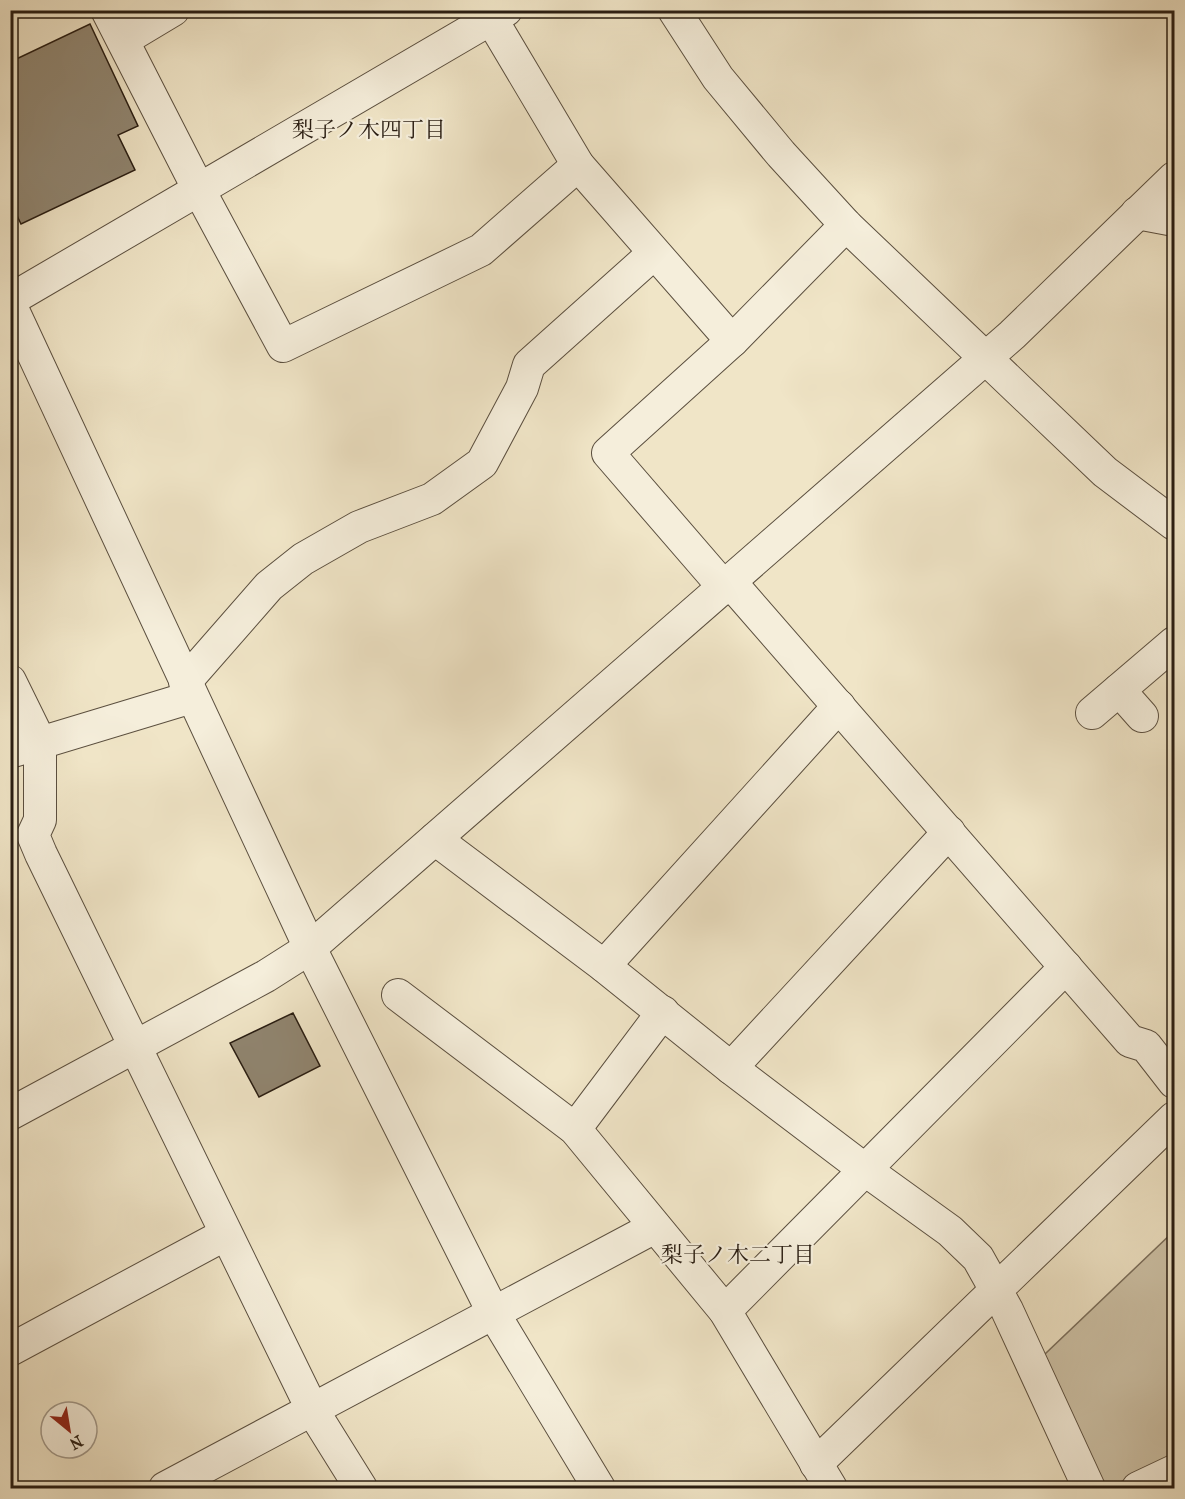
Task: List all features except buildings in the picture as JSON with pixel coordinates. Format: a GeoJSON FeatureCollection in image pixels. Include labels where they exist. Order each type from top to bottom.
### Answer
{"type":"FeatureCollection","features":[{"type":"Feature","properties":{"kind":"street"},"geometry":{"type":"LineString","coordinates":[[107,10],[199,190],[283,346],[481,250],[578,165]]}},
{"type":"Feature","properties":{"kind":"street"},"geometry":{"type":"LineString","coordinates":[[123,40],[173,10]]}},
{"type":"Feature","properties":{"kind":"street"},"geometry":{"type":"LineString","coordinates":[[674,10],[718,78],[781,154],[846,225],[1105,472],[1174,524]]}},
{"type":"Feature","properties":{"kind":"street"},"geometry":{"type":"LineString","coordinates":[[599,1488],[494,1314],[310,948],[188,690],[10,302],[495,13],[578,165],[653,254],[732,341]]}},
{"type":"Feature","properties":{"kind":"street"},"geometry":{"type":"LineString","coordinates":[[10,1114],[267,976],[310,948],[722,585],[984,359],[1174,178]]}},
{"type":"Feature","properties":{"kind":"street"},"geometry":{"type":"LineString","coordinates":[[1137,213],[1174,220]]}},
{"type":"Feature","properties":{"kind":"street"},"geometry":{"type":"LineString","coordinates":[[846,225],[732,341],[608,453],[722,585],[738,591],[1131,1041],[1146,1046],[1174,1082]]}},
{"type":"Feature","properties":{"kind":"street"},"geometry":{"type":"LineString","coordinates":[[10,752],[188,690],[269,585],[303,560],[359,527],[432,499],[482,463],[522,388],[529,365],[653,254]]}},
{"type":"Feature","properties":{"kind":"street"},"geometry":{"type":"LineString","coordinates":[[1092,712],[1174,643]]}},
{"type":"Feature","properties":{"kind":"street"},"geometry":{"type":"LineString","coordinates":[[10,681],[40,742],[40,820],[22,838],[136,1047],[313,1411],[361,1488]]}},
{"type":"Feature","properties":{"kind":"street"},"geometry":{"type":"LineString","coordinates":[[1119,690],[1142,717]]}},
{"type":"Feature","properties":{"kind":"street"},"geometry":{"type":"LineString","coordinates":[[604,966],[839,706]]}},
{"type":"Feature","properties":{"kind":"street"},"geometry":{"type":"LineString","coordinates":[[731,1068],[949,832]]}},
{"type":"Feature","properties":{"kind":"street"},"geometry":{"type":"LineString","coordinates":[[435,839],[604,966],[731,1068],[950,1231],[978,1258],[996,1290],[1089,1488]]}},
{"type":"Feature","properties":{"kind":"street"},"geometry":{"type":"LineString","coordinates":[[725,1311],[1066,967]]}},
{"type":"Feature","properties":{"kind":"street"},"geometry":{"type":"LineString","coordinates":[[398,996],[575,1129],[725,1311],[824,1476],[996,1290],[1174,1119]]}},
{"type":"Feature","properties":{"kind":"street"},"geometry":{"type":"LineString","coordinates":[[575,1129],[663,1012]]}},
{"type":"Feature","properties":{"kind":"street"},"geometry":{"type":"LineString","coordinates":[[165,1488],[655,1227]]}},
{"type":"Feature","properties":{"kind":"street"},"geometry":{"type":"LineString","coordinates":[[10,1350],[226,1234]]}},
{"type":"Feature","properties":{"kind":"street"},"geometry":{"type":"LineString","coordinates":[[1138,1488],[1174,1470]]}},
{"type":"Feature","properties":{"kind":"shaded area"},"geometry":{"type":"Polygon","coordinates":[[[1174,1231],[1174,1455],[1115,1485],[1103,1483],[1044,1355],[1174,1231]]]}},
{"type":"Feature","properties":{"kind":"district","name":"梨子ノ木四丁目"},"geometry":{"type":"Point","coordinates":[369,130]}},
{"type":"Feature","properties":{"kind":"district","name":"梨子ノ木二丁目"},"geometry":{"type":"Point","coordinates":[738,1255]}}]}
